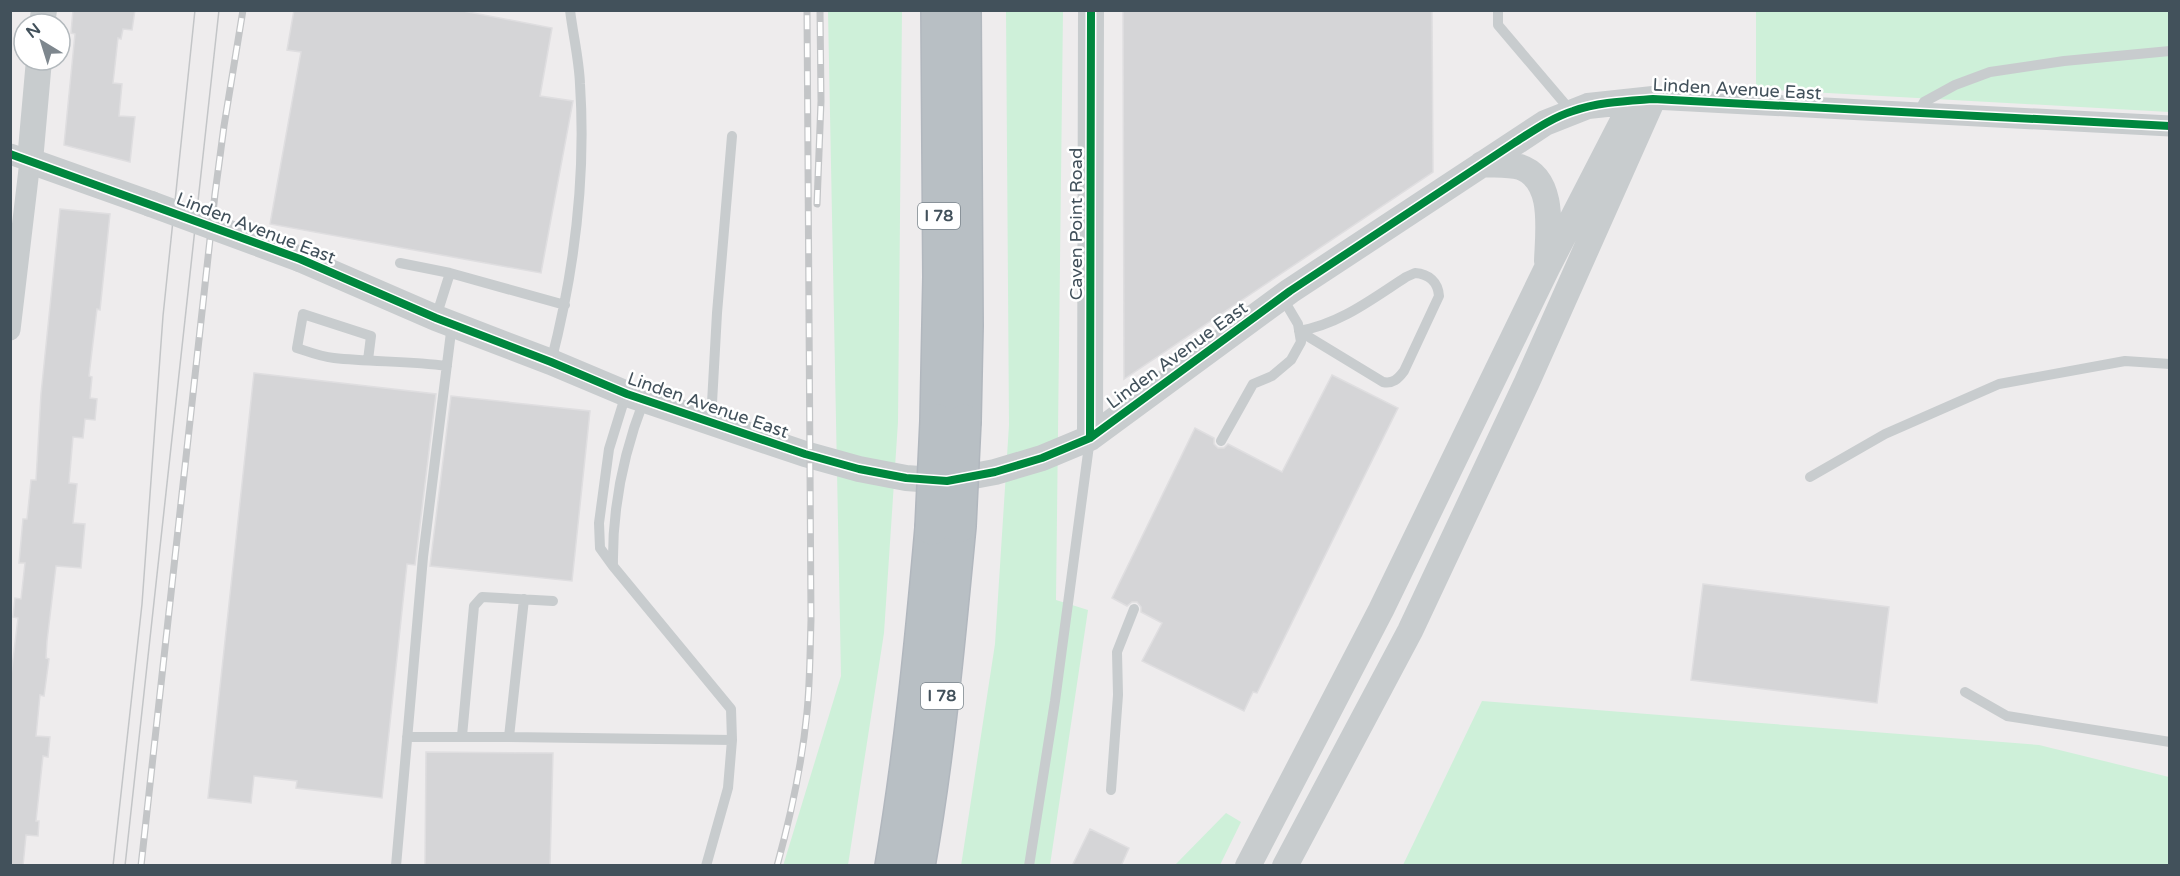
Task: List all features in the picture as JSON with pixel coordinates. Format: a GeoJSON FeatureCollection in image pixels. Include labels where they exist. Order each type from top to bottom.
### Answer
{"type":"FeatureCollection","features":[{"type":"Feature","properties":{"kind":"highway","name":"I 78"},"geometry":{"type":"LineString","coordinates":[[938,10],[940,277],[951,421]]}},
{"type":"Feature","properties":{"kind":"highway","name":"I 78"},"geometry":{"type":"LineString","coordinates":[[918,866],[930,796],[944,681],[945,527],[951,421],[966,326],[964,10]]}},
{"type":"Feature","properties":{"kind":"highway","name":"I 78"},"geometry":{"type":"LineString","coordinates":[[892,866],[903,803],[918,676],[945,527]]}},
{"type":"Feature","properties":{"kind":"street","name":"Caven Point Road"},"geometry":{"type":"LineString","coordinates":[[1090,438],[1091,10]]}},
{"type":"Feature","properties":{"kind":"street"},"geometry":{"type":"LineString","coordinates":[[10,330],[20,157],[37,72]]}},
{"type":"Feature","properties":{"kind":"street","name":"Linden Avenue East"},"geometry":{"type":"LineString","coordinates":[[20,157],[300,259],[444,321],[636,396],[805,454],[859,469],[906,478],[947,481],[1024,464],[1090,438],[1282,296],[1545,123],[1588,106],[1643,100],[2169,126]]}},
{"type":"Feature","properties":{"kind":"street"},"geometry":{"type":"LineString","coordinates":[[1248,866],[1381,610],[1547,268],[1643,100]]}},
{"type":"Feature","properties":{"kind":"street"},"geometry":{"type":"LineString","coordinates":[[1285,866],[1425,601],[1512,414],[1643,100]]}},
{"type":"Feature","properties":{"kind":"street"},"geometry":{"type":"LineString","coordinates":[[1482,164],[1520,167],[1534,175],[1542,187],[1548,205],[1547,268]]}},
{"type":"Feature","properties":{"kind":"lane"},"geometry":{"type":"LineString","coordinates":[[551,362],[565,305],[580,186],[580,83],[570,10]]}},
{"type":"Feature","properties":{"kind":"lane"},"geometry":{"type":"LineString","coordinates":[[1498,10],[1498,25],[1571,112]]}},
{"type":"Feature","properties":{"kind":"lane"},"geometry":{"type":"LineString","coordinates":[[1917,114],[1924,102],[1954,85],[1990,72],[2169,51]]}},
{"type":"Feature","properties":{"kind":"lane"},"geometry":{"type":"LineString","coordinates":[[711,422],[717,313],[732,136]]}},
{"type":"Feature","properties":{"kind":"lane"},"geometry":{"type":"LineString","coordinates":[[400,263],[450,273],[565,305]]}},
{"type":"Feature","properties":{"kind":"lane"},"geometry":{"type":"LineString","coordinates":[[396,866],[423,557],[447,366],[444,321],[450,273]]}},
{"type":"Feature","properties":{"kind":"lane"},"geometry":{"type":"LineString","coordinates":[[1415,273],[1432,279],[1438,287],[1439,296],[1404,371],[1399,378],[1390,383],[1383,382],[1299,331],[1317,328],[1343,317],[1415,273]]}},
{"type":"Feature","properties":{"kind":"lane"},"geometry":{"type":"LineString","coordinates":[[1221,441],[1253,384],[1272,376],[1291,360],[1300,342],[1298,324],[1282,296]]}},
{"type":"Feature","properties":{"kind":"lane"},"geometry":{"type":"LineString","coordinates":[[368,360],[371,336],[303,314],[297,348],[331,358],[368,360],[421,362],[447,366]]}},
{"type":"Feature","properties":{"kind":"lane"},"geometry":{"type":"LineString","coordinates":[[1810,477],[1886,434],[1999,384],[2125,361],[2169,364]]}},
{"type":"Feature","properties":{"kind":"lane"},"geometry":{"type":"LineString","coordinates":[[613,566],[614,526],[620,481],[636,396]]}},
{"type":"Feature","properties":{"kind":"lane"},"geometry":{"type":"LineString","coordinates":[[636,396],[609,449],[599,523],[600,548],[731,709],[732,740],[728,788],[706,866]]}},
{"type":"Feature","properties":{"kind":"lane"},"geometry":{"type":"LineString","coordinates":[[1029,866],[1055,702],[1090,438]]}},
{"type":"Feature","properties":{"kind":"lane"},"geometry":{"type":"LineString","coordinates":[[462,736],[474,606],[482,597],[553,602]]}},
{"type":"Feature","properties":{"kind":"lane"},"geometry":{"type":"LineString","coordinates":[[509,737],[524,599]]}},
{"type":"Feature","properties":{"kind":"lane"},"geometry":{"type":"LineString","coordinates":[[1111,790],[1118,687],[1117,652],[1134,609]]}},
{"type":"Feature","properties":{"kind":"lane"},"geometry":{"type":"LineString","coordinates":[[1965,692],[2007,716],[2169,742]]}},
{"type":"Feature","properties":{"kind":"lane"},"geometry":{"type":"LineString","coordinates":[[407,737],[732,740]]}},
{"type":"Feature","properties":{"kind":"green space"},"geometry":{"type":"Polygon","coordinates":[[[828,11],[902,11],[898,422],[884,633],[848,865],[783,866],[841,676],[828,11]]]}},
{"type":"Feature","properties":{"kind":"green space"},"geometry":{"type":"Polygon","coordinates":[[[1006,11],[1063,11],[1056,600],[1088,610],[1050,865],[961,866],[995,644],[1009,425],[1006,11]]]}},
{"type":"Feature","properties":{"kind":"green space"},"geometry":{"type":"Polygon","coordinates":[[[1756,11],[2169,11],[2169,112],[1756,89],[1756,11]]]}},
{"type":"Feature","properties":{"kind":"green space"},"geometry":{"type":"Polygon","coordinates":[[[1482,701],[2039,745],[2169,777],[2169,865],[1403,865],[1482,701]]]}},
{"type":"Feature","properties":{"kind":"green space"},"geometry":{"type":"Polygon","coordinates":[[[1226,813],[1241,822],[1220,865],[1175,865],[1226,813]]]}},
{"type":"Feature","properties":{"kind":"building"},"geometry":{"type":"Polygon","coordinates":[[[73,10],[135,10],[132,30],[123,29],[121,39],[118,38],[113,83],[122,84],[119,116],[135,117],[130,162],[64,145],[75,34],[72,33],[73,10]]]}},
{"type":"Feature","properties":{"kind":"building"},"geometry":{"type":"Polygon","coordinates":[[[294,10],[458,10],[552,28],[540,96],[573,101],[541,273],[270,224],[301,52],[287,50],[294,10]]]}},
{"type":"Feature","properties":{"kind":"building"},"geometry":{"type":"Polygon","coordinates":[[[1123,10],[1432,10],[1433,172],[1124,379],[1123,10]]]}},
{"type":"Feature","properties":{"kind":"building"},"geometry":{"type":"Polygon","coordinates":[[[60,209],[110,214],[100,310],[97,309],[89,376],[92,377],[90,398],[97,399],[95,420],[85,419],[83,438],[73,437],[69,483],[77,484],[73,523],[85,524],[81,568],[56,566],[47,641],[46,658],[49,659],[44,696],[40,695],[36,736],[50,737],[48,757],[43,756],[36,821],[39,821],[38,836],[26,835],[23,866],[10,866],[10,684],[18,618],[13,617],[15,598],[21,599],[25,563],[19,563],[23,519],[27,519],[31,480],[36,480],[41,394],[60,209]]]}},
{"type":"Feature","properties":{"kind":"building"},"geometry":{"type":"Polygon","coordinates":[[[254,373],[436,394],[415,565],[407,564],[382,798],[296,788],[297,781],[254,776],[251,803],[208,798],[254,373]]]}},
{"type":"Feature","properties":{"kind":"building"},"geometry":{"type":"Polygon","coordinates":[[[1332,375],[1398,408],[1257,693],[1253,692],[1244,711],[1142,661],[1162,623],[1141,612],[1141,607],[1137,602],[1132,602],[1127,606],[1112,598],[1195,428],[1214,438],[1214,444],[1218,448],[1224,448],[1228,444],[1282,472],[1332,375]]]}},
{"type":"Feature","properties":{"kind":"building"},"geometry":{"type":"Polygon","coordinates":[[[451,396],[590,411],[572,581],[430,566],[451,396]]]}},
{"type":"Feature","properties":{"kind":"building"},"geometry":{"type":"Polygon","coordinates":[[[1703,584],[1889,607],[1877,703],[1691,680],[1703,584]]]}},
{"type":"Feature","properties":{"kind":"building"},"geometry":{"type":"Polygon","coordinates":[[[426,752],[553,753],[550,866],[425,866],[426,752]]]}},
{"type":"Feature","properties":{"kind":"building"},"geometry":{"type":"Polygon","coordinates":[[[1090,829],[1129,848],[1121,866],[1072,866],[1090,829]]]}},
{"type":"Feature","properties":{"kind":"tram line"},"geometry":{"type":"LineString","coordinates":[[113,866],[142,604],[163,316],[195,10]]}},
{"type":"Feature","properties":{"kind":"tram line"},"geometry":{"type":"LineString","coordinates":[[125,866],[219,10]]}},
{"type":"Feature","properties":{"kind":"railway"},"geometry":{"type":"LineString","coordinates":[[141,866],[215,194],[243,10]]}},
{"type":"Feature","properties":{"kind":"railway"},"geometry":{"type":"LineString","coordinates":[[777,866],[802,751],[810,666],[807,10]]}},
{"type":"Feature","properties":{"kind":"railway"},"geometry":{"type":"LineString","coordinates":[[817,204],[821,101],[820,10]]}},
{"type":"Feature","properties":{"kind":"cycle path"},"geometry":{"type":"LineString","coordinates":[[1090,438],[1091,10]]}},
{"type":"Feature","properties":{"kind":"cycle path"},"geometry":{"type":"LineString","coordinates":[[10,154],[300,259],[436,318],[627,394],[805,454],[859,469],[906,478],[947,481],[995,472],[1042,458],[1090,438],[1290,291],[1535,129],[1557,117],[1583,108],[1612,102],[1653,99],[2170,126]]}}]}
